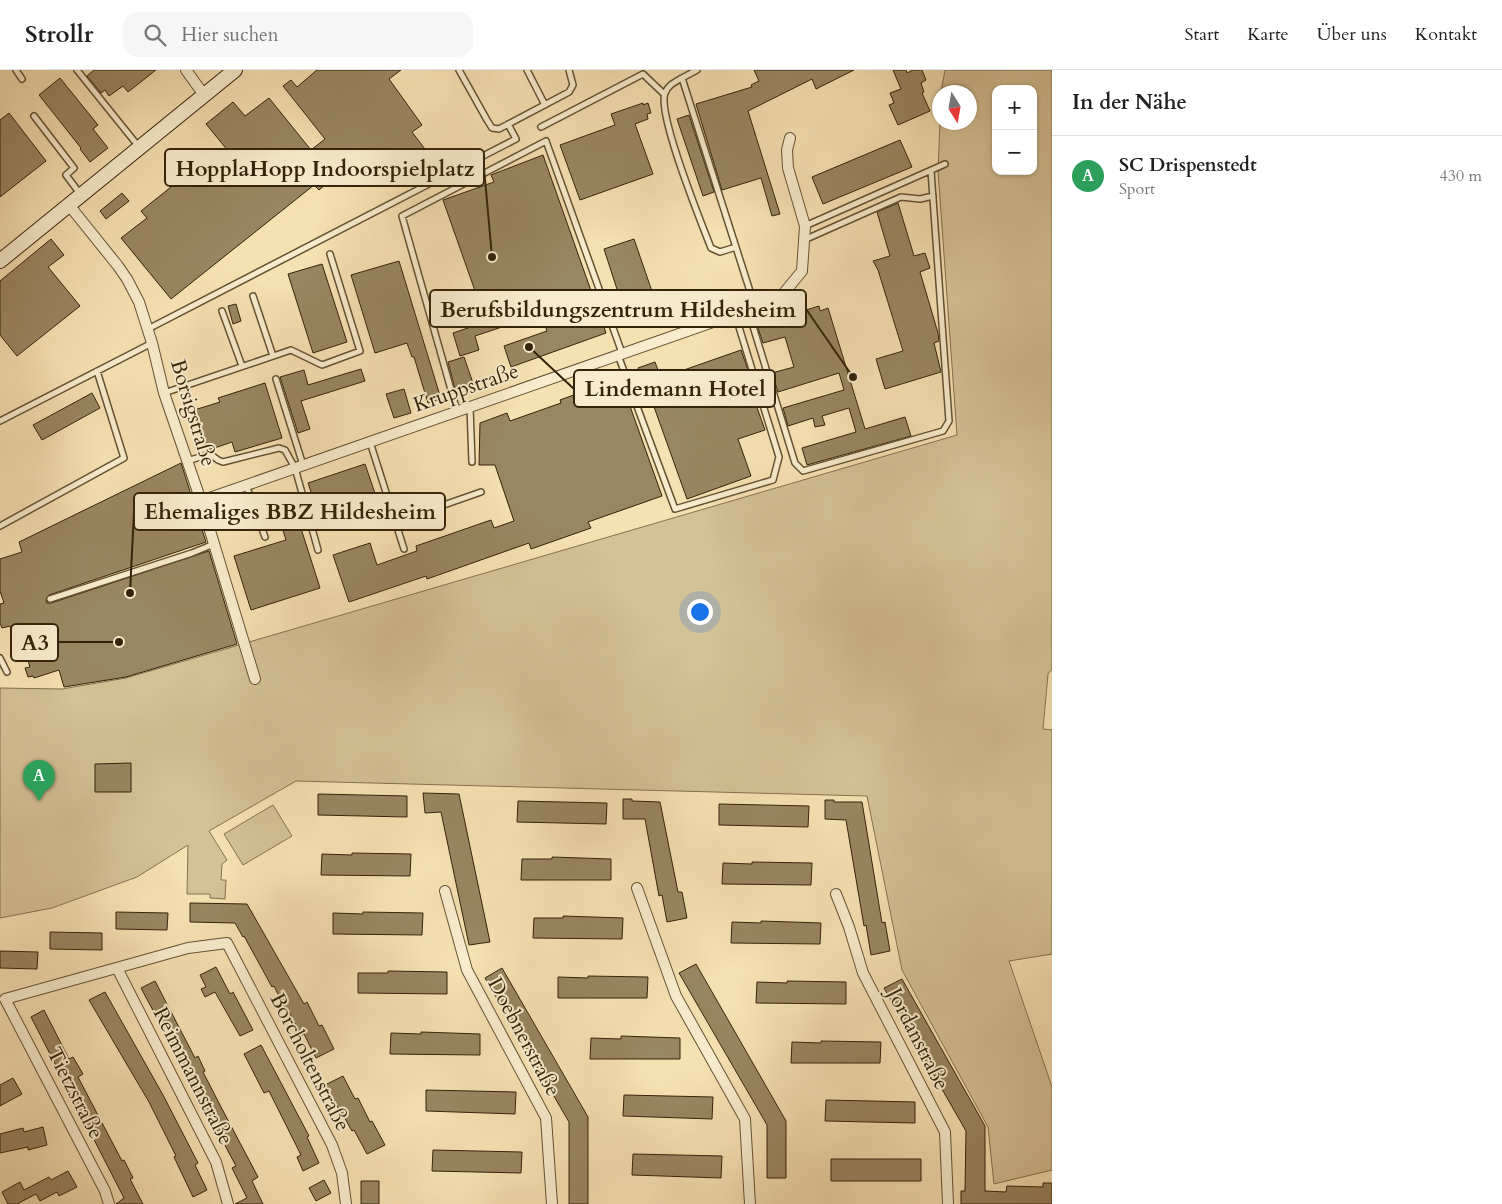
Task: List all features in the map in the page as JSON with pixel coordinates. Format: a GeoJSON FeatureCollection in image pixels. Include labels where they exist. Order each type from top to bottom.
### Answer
{"type":"FeatureCollection","features":[{"type":"Feature","properties":{"kind":"street"},"geometry":{"type":"LineString","coordinates":[[186,70],[204,94]]}},
{"type":"Feature","properties":{"kind":"street"},"geometry":{"type":"LineString","coordinates":[[0,261],[235,70]]}},
{"type":"Feature","properties":{"kind":"street","name":"Kruppstraße"},"geometry":{"type":"LineString","coordinates":[[201,501],[779,299],[802,271],[805,226],[788,168],[787,150],[790,138]]}},
{"type":"Feature","properties":{"kind":"street","name":"Borsigstraße"},"geometry":{"type":"LineString","coordinates":[[69,205],[127,279],[139,302],[152,343],[164,393],[201,501],[256,679]]}},
{"type":"Feature","properties":{"kind":"street"},"geometry":{"type":"LineString","coordinates":[[637,888],[676,996],[745,1119],[750,1204]]}},
{"type":"Feature","properties":{"kind":"street","name":"Doebnerstraße"},"geometry":{"type":"LineString","coordinates":[[444,890],[467,970],[546,1118],[552,1204]]}},
{"type":"Feature","properties":{"kind":"street","name":"Jordanstraße"},"geometry":{"type":"LineString","coordinates":[[836,894],[849,927],[863,973],[945,1132],[948,1204]]}},
{"type":"Feature","properties":{"kind":"street","name":"Borcholtenstraße"},"geometry":{"type":"LineString","coordinates":[[117,968],[188,948],[227,942],[332,1145],[342,1173],[346,1204]]}},
{"type":"Feature","properties":{"kind":"street"},"geometry":{"type":"LineString","coordinates":[[3,1000],[117,968]]}},
{"type":"Feature","properties":{"kind":"street","name":"Reimmannstraße"},"geometry":{"type":"LineString","coordinates":[[117,968],[216,1162],[228,1204]]}},
{"type":"Feature","properties":{"kind":"street","name":"Tietzstraße"},"geometry":{"type":"LineString","coordinates":[[3,1000],[109,1204]]}},
{"type":"Feature","properties":{"kind":"lane"},"geometry":{"type":"LineString","coordinates":[[16,70],[22,79]]}},
{"type":"Feature","properties":{"kind":"lane"},"geometry":{"type":"LineString","coordinates":[[77,70],[139,148]]}},
{"type":"Feature","properties":{"kind":"lane"},"geometry":{"type":"LineString","coordinates":[[459,70],[492,128],[499,128],[508,124],[569,92],[573,85],[569,70]]}},
{"type":"Feature","properties":{"kind":"lane"},"geometry":{"type":"LineString","coordinates":[[527,70],[544,105]]}},
{"type":"Feature","properties":{"kind":"lane"},"geometry":{"type":"LineString","coordinates":[[697,70],[669,86],[664,94],[666,122],[711,248],[720,252],[736,247]]}},
{"type":"Feature","properties":{"kind":"lane"},"geometry":{"type":"LineString","coordinates":[[540,127],[643,74],[664,94]]}},
{"type":"Feature","properties":{"kind":"lane"},"geometry":{"type":"LineString","coordinates":[[682,78],[736,247],[751,308],[795,463],[803,471],[943,431],[949,421],[931,171]]}},
{"type":"Feature","properties":{"kind":"lane"},"geometry":{"type":"LineString","coordinates":[[34,116],[74,168],[66,175],[81,195]]}},
{"type":"Feature","properties":{"kind":"lane"},"geometry":{"type":"LineString","coordinates":[[148,329],[516,139],[508,124]]}},
{"type":"Feature","properties":{"kind":"lane"},"geometry":{"type":"LineString","coordinates":[[457,411],[402,216],[546,141],[675,510],[772,480],[779,457],[734,314]]}},
{"type":"Feature","properties":{"kind":"lane"},"geometry":{"type":"LineString","coordinates":[[805,226],[945,164]]}},
{"type":"Feature","properties":{"kind":"lane"},"geometry":{"type":"LineString","coordinates":[[804,240],[901,197],[920,199],[933,196]]}},
{"type":"Feature","properties":{"kind":"lane"},"geometry":{"type":"LineString","coordinates":[[164,393],[291,350],[322,365],[360,351],[330,254]]}},
{"type":"Feature","properties":{"kind":"lane"},"geometry":{"type":"LineString","coordinates":[[253,296],[273,356]]}},
{"type":"Feature","properties":{"kind":"lane"},"geometry":{"type":"LineString","coordinates":[[222,311],[242,366]]}},
{"type":"Feature","properties":{"kind":"lane"},"geometry":{"type":"LineString","coordinates":[[0,421],[152,343]]}},
{"type":"Feature","properties":{"kind":"lane"},"geometry":{"type":"LineString","coordinates":[[0,526],[124,458],[97,371]]}},
{"type":"Feature","properties":{"kind":"lane"},"geometry":{"type":"LineString","coordinates":[[276,379],[318,550]]}},
{"type":"Feature","properties":{"kind":"lane"},"geometry":{"type":"LineString","coordinates":[[470,407],[472,462]]}},
{"type":"Feature","properties":{"kind":"lane"},"geometry":{"type":"LineString","coordinates":[[370,442],[404,549]]}},
{"type":"Feature","properties":{"kind":"lane"},"geometry":{"type":"LineString","coordinates":[[187,461],[210,454],[218,460],[229,461],[279,448],[286,450],[299,467]]}},
{"type":"Feature","properties":{"kind":"lane"},"geometry":{"type":"LineString","coordinates":[[246,486],[265,536]]}},
{"type":"Feature","properties":{"kind":"lane"},"geometry":{"type":"LineString","coordinates":[[395,522],[481,492]]}},
{"type":"Feature","properties":{"kind":"lane"},"geometry":{"type":"LineString","coordinates":[[50,599],[192,553],[214,544]]}},
{"type":"Feature","properties":{"kind":"lane"},"geometry":{"type":"LineString","coordinates":[[0,658],[7,672]]}},
{"type":"Feature","properties":{"kind":"shaded area"},"geometry":{"type":"Polygon","coordinates":[[[945,70],[1052,70],[1052,669],[1048,674],[1043,729],[1052,730],[1052,954],[1009,961],[1052,1087],[1052,1170],[994,1184],[988,1127],[902,970],[867,796],[296,781],[209,831],[227,860],[222,864],[221,880],[226,880],[225,899],[210,898],[210,894],[187,894],[188,845],[137,877],[52,908],[0,918],[0,688],[62,689],[126,678],[957,435],[938,171],[940,130],[977,130],[977,85],[942,85],[945,70]]]}},
{"type":"Feature","properties":{"kind":"shaded area"},"geometry":{"type":"Polygon","coordinates":[[[273,805],[292,836],[243,865],[224,834],[273,805]]]}},
{"type":"Feature","properties":{"kind":"building"},"geometry":{"type":"Polygon","coordinates":[[[94,70],[156,70],[128,92],[123,86],[109,96],[105,90],[101,93],[87,76],[94,70]]]}},
{"type":"Feature","properties":{"kind":"building"},"geometry":{"type":"Polygon","coordinates":[[[317,70],[401,70],[389,79],[422,125],[412,132],[428,153],[419,161],[421,164],[412,171],[410,168],[396,180],[371,148],[319,190],[314,185],[171,299],[121,238],[147,218],[141,211],[201,163],[206,170],[229,152],[206,124],[233,102],[245,116],[269,98],[311,150],[325,139],[283,86],[291,80],[297,87],[317,70]]]}},
{"type":"Feature","properties":{"kind":"building"},"geometry":{"type":"Polygon","coordinates":[[[754,70],[854,70],[816,89],[812,79],[748,111],[780,214],[772,216],[761,178],[722,190],[696,104],[752,87],[751,85],[759,81],[754,70]]]}},
{"type":"Feature","properties":{"kind":"building"},"geometry":{"type":"Polygon","coordinates":[[[893,70],[906,70],[907,73],[913,70],[922,70],[926,80],[921,83],[924,92],[922,93],[930,111],[898,125],[889,105],[894,103],[890,93],[901,89],[893,70]]]}},
{"type":"Feature","properties":{"kind":"building"},"geometry":{"type":"Polygon","coordinates":[[[60,78],[98,125],[93,129],[108,148],[90,162],[39,95],[60,78]]]}},
{"type":"Feature","properties":{"kind":"building"},"geometry":{"type":"Polygon","coordinates":[[[643,103],[643,105],[648,103],[651,113],[647,114],[648,119],[635,124],[653,174],[580,200],[560,145],[615,125],[611,114],[643,103]]]}},
{"type":"Feature","properties":{"kind":"building"},"geometry":{"type":"Polygon","coordinates":[[[9,113],[46,161],[0,197],[0,120],[9,113]]]}},
{"type":"Feature","properties":{"kind":"building"},"geometry":{"type":"Polygon","coordinates":[[[689,115],[714,192],[703,196],[677,119],[689,115]]]}},
{"type":"Feature","properties":{"kind":"building"},"geometry":{"type":"Polygon","coordinates":[[[900,140],[912,167],[823,204],[812,177],[900,140]]]}},
{"type":"Feature","properties":{"kind":"building"},"geometry":{"type":"Polygon","coordinates":[[[543,155],[606,333],[511,367],[504,346],[547,331],[541,314],[475,336],[479,350],[460,356],[453,333],[486,322],[443,200],[494,182],[491,175],[543,155]]]}},
{"type":"Feature","properties":{"kind":"building"},"geometry":{"type":"Polygon","coordinates":[[[122,193],[129,201],[106,219],[100,211],[122,193]]]}},
{"type":"Feature","properties":{"kind":"building"},"geometry":{"type":"Polygon","coordinates":[[[898,203],[914,256],[925,253],[930,268],[920,272],[938,333],[939,341],[934,343],[941,372],[885,389],[876,359],[903,351],[878,270],[873,261],[890,256],[877,212],[898,203]]]}},
{"type":"Feature","properties":{"kind":"building"},"geometry":{"type":"Polygon","coordinates":[[[51,239],[64,255],[48,267],[80,306],[17,356],[0,335],[0,281],[51,239]]]}},
{"type":"Feature","properties":{"kind":"building"},"geometry":{"type":"Polygon","coordinates":[[[634,239],[655,300],[624,311],[604,249],[634,239]]]}},
{"type":"Feature","properties":{"kind":"building"},"geometry":{"type":"Polygon","coordinates":[[[399,261],[441,399],[428,403],[414,357],[412,357],[407,343],[375,353],[351,275],[399,261]]]}},
{"type":"Feature","properties":{"kind":"building"},"geometry":{"type":"Polygon","coordinates":[[[322,264],[347,342],[313,353],[288,274],[322,264]]]}},
{"type":"Feature","properties":{"kind":"building"},"geometry":{"type":"Polygon","coordinates":[[[236,304],[241,321],[233,324],[228,306],[236,304]]]}},
{"type":"Feature","properties":{"kind":"building"},"geometry":{"type":"Polygon","coordinates":[[[819,306],[820,311],[828,308],[865,429],[905,417],[911,436],[807,465],[802,448],[856,432],[849,408],[822,416],[825,425],[815,427],[813,418],[788,426],[783,408],[844,390],[839,373],[778,392],[772,373],[794,367],[785,337],[763,343],[757,325],[819,306]]]}},
{"type":"Feature","properties":{"kind":"building"},"geometry":{"type":"Polygon","coordinates":[[[741,350],[748,370],[744,371],[765,430],[738,439],[751,476],[687,499],[653,404],[647,406],[640,386],[644,384],[638,368],[655,362],[661,378],[741,350]]]}},
{"type":"Feature","properties":{"kind":"building"},"geometry":{"type":"Polygon","coordinates":[[[464,357],[473,383],[455,389],[448,362],[464,357]]]}},
{"type":"Feature","properties":{"kind":"building"},"geometry":{"type":"Polygon","coordinates":[[[361,369],[365,381],[301,401],[310,429],[298,433],[280,377],[304,370],[308,385],[361,369]]]}},
{"type":"Feature","properties":{"kind":"building"},"geometry":{"type":"Polygon","coordinates":[[[620,378],[662,496],[588,522],[591,528],[531,549],[529,543],[427,579],[426,576],[349,602],[333,555],[370,543],[377,565],[417,551],[416,546],[491,520],[494,528],[514,521],[495,465],[479,465],[480,423],[507,413],[510,421],[561,403],[560,400],[620,378]]]}},
{"type":"Feature","properties":{"kind":"building"},"geometry":{"type":"Polygon","coordinates":[[[265,383],[282,438],[235,452],[232,442],[206,451],[191,411],[220,402],[218,398],[265,383]]]}},
{"type":"Feature","properties":{"kind":"building"},"geometry":{"type":"Polygon","coordinates":[[[404,389],[411,413],[394,418],[386,394],[404,389]]]}},
{"type":"Feature","properties":{"kind":"building"},"geometry":{"type":"Polygon","coordinates":[[[92,393],[100,408],[42,440],[33,425],[92,393]]]}},
{"type":"Feature","properties":{"kind":"building"},"geometry":{"type":"Polygon","coordinates":[[[181,463],[206,542],[49,595],[46,600],[47,603],[51,603],[209,551],[237,644],[126,677],[64,687],[59,670],[34,678],[33,676],[28,677],[25,668],[30,667],[22,642],[16,645],[10,626],[2,628],[0,623],[0,604],[4,603],[0,591],[0,559],[22,552],[19,542],[181,463]]]}},
{"type":"Feature","properties":{"kind":"building"},"geometry":{"type":"Polygon","coordinates":[[[365,464],[379,505],[322,525],[308,483],[365,464]]]}},
{"type":"Feature","properties":{"kind":"building"},"geometry":{"type":"Polygon","coordinates":[[[291,497],[320,588],[251,610],[234,556],[286,540],[274,502],[291,497]]]}},
{"type":"Feature","properties":{"kind":"building"},"geometry":{"type":"Polygon","coordinates":[[[131,763],[131,792],[95,792],[95,764],[131,763]]]}},
{"type":"Feature","properties":{"kind":"building"},"geometry":{"type":"Polygon","coordinates":[[[423,793],[459,794],[490,942],[469,945],[441,812],[425,813],[423,793]]]}},
{"type":"Feature","properties":{"kind":"building"},"geometry":{"type":"Polygon","coordinates":[[[318,794],[407,796],[407,817],[318,815],[318,794]]]}},
{"type":"Feature","properties":{"kind":"building"},"geometry":{"type":"Polygon","coordinates":[[[623,799],[660,802],[678,892],[682,892],[687,918],[667,922],[662,895],[659,896],[645,819],[623,819],[623,799]]]}},
{"type":"Feature","properties":{"kind":"building"},"geometry":{"type":"Polygon","coordinates":[[[825,800],[834,800],[834,802],[862,802],[882,923],[885,922],[890,951],[871,955],[866,925],[864,926],[846,820],[825,819],[825,800]]]}},
{"type":"Feature","properties":{"kind":"building"},"geometry":{"type":"Polygon","coordinates":[[[518,801],[607,803],[606,824],[517,822],[518,801]]]}},
{"type":"Feature","properties":{"kind":"building"},"geometry":{"type":"Polygon","coordinates":[[[719,804],[809,806],[808,827],[719,825],[719,804]]]}},
{"type":"Feature","properties":{"kind":"building"},"geometry":{"type":"Polygon","coordinates":[[[352,853],[411,854],[410,876],[321,875],[322,854],[352,855],[352,853]]]}},
{"type":"Feature","properties":{"kind":"building"},"geometry":{"type":"Polygon","coordinates":[[[552,857],[611,859],[611,880],[521,880],[522,859],[552,859],[552,857]]]}},
{"type":"Feature","properties":{"kind":"building"},"geometry":{"type":"Polygon","coordinates":[[[752,862],[812,863],[811,885],[722,884],[723,863],[752,864],[752,862]]]}},
{"type":"Feature","properties":{"kind":"building"},"geometry":{"type":"Polygon","coordinates":[[[190,903],[247,904],[304,1004],[307,1002],[319,1026],[322,1025],[334,1049],[316,1058],[304,1034],[301,1036],[274,986],[272,987],[235,923],[190,922],[190,903]]]}},
{"type":"Feature","properties":{"kind":"building"},"geometry":{"type":"Polygon","coordinates":[[[116,912],[168,913],[167,930],[116,929],[116,912]]]}},
{"type":"Feature","properties":{"kind":"building"},"geometry":{"type":"Polygon","coordinates":[[[363,912],[423,913],[422,935],[333,934],[333,913],[363,914],[363,912]]]}},
{"type":"Feature","properties":{"kind":"building"},"geometry":{"type":"Polygon","coordinates":[[[563,916],[623,918],[622,939],[533,938],[534,918],[563,918],[563,916]]]}},
{"type":"Feature","properties":{"kind":"building"},"geometry":{"type":"Polygon","coordinates":[[[761,921],[821,923],[820,944],[731,943],[732,922],[761,923],[761,921]]]}},
{"type":"Feature","properties":{"kind":"building"},"geometry":{"type":"Polygon","coordinates":[[[50,932],[102,933],[102,950],[50,949],[50,932]]]}},
{"type":"Feature","properties":{"kind":"building"},"geometry":{"type":"Polygon","coordinates":[[[0,951],[38,952],[37,969],[0,968],[0,951]]]}},
{"type":"Feature","properties":{"kind":"building"},"geometry":{"type":"Polygon","coordinates":[[[696,964],[786,1121],[786,1178],[767,1178],[767,1125],[679,973],[696,964]]]}},
{"type":"Feature","properties":{"kind":"building"},"geometry":{"type":"Polygon","coordinates":[[[216,967],[230,994],[233,992],[253,1030],[240,1036],[215,992],[205,997],[201,989],[206,987],[200,975],[216,967]]]}},
{"type":"Feature","properties":{"kind":"building"},"geometry":{"type":"Polygon","coordinates":[[[502,968],[588,1117],[588,1204],[569,1204],[569,1122],[485,978],[502,968]]]}},
{"type":"Feature","properties":{"kind":"building"},"geometry":{"type":"Polygon","coordinates":[[[388,971],[447,972],[447,994],[358,993],[358,973],[388,973],[388,971]]]}},
{"type":"Feature","properties":{"kind":"building"},"geometry":{"type":"Polygon","coordinates":[[[588,976],[648,977],[647,998],[558,998],[558,977],[588,978],[588,976]]]}},
{"type":"Feature","properties":{"kind":"building"},"geometry":{"type":"Polygon","coordinates":[[[902,979],[985,1126],[985,1191],[1006,1192],[1007,1186],[1043,1187],[1043,1183],[1052,1183],[1052,1204],[961,1204],[961,1191],[965,1191],[966,1131],[884,988],[902,979]]]}},
{"type":"Feature","properties":{"kind":"building"},"geometry":{"type":"Polygon","coordinates":[[[155,981],[195,1058],[198,1056],[205,1071],[203,1072],[258,1177],[252,1181],[263,1204],[235,1204],[247,1198],[232,1168],[236,1166],[141,988],[155,981]]]}},
{"type":"Feature","properties":{"kind":"building"},"geometry":{"type":"Polygon","coordinates":[[[787,981],[846,982],[846,1004],[756,1003],[757,982],[787,983],[787,981]]]}},
{"type":"Feature","properties":{"kind":"building"},"geometry":{"type":"Polygon","coordinates":[[[105,992],[163,1095],[198,1163],[195,1165],[207,1190],[193,1197],[174,1157],[176,1156],[149,1102],[89,1000],[105,992]]]}},
{"type":"Feature","properties":{"kind":"building"},"geometry":{"type":"Polygon","coordinates":[[[44,1010],[69,1059],[73,1057],[83,1074],[78,1077],[122,1161],[124,1160],[133,1178],[130,1179],[143,1204],[116,1204],[124,1198],[31,1017],[44,1010]]]}},
{"type":"Feature","properties":{"kind":"building"},"geometry":{"type":"Polygon","coordinates":[[[421,1032],[480,1034],[480,1055],[390,1054],[391,1033],[421,1034],[421,1032]]]}},
{"type":"Feature","properties":{"kind":"building"},"geometry":{"type":"Polygon","coordinates":[[[621,1036],[680,1038],[680,1059],[590,1059],[591,1038],[621,1039],[621,1036]]]}},
{"type":"Feature","properties":{"kind":"building"},"geometry":{"type":"Polygon","coordinates":[[[821,1041],[881,1042],[880,1063],[791,1063],[792,1042],[821,1043],[821,1041]]]}},
{"type":"Feature","properties":{"kind":"building"},"geometry":{"type":"Polygon","coordinates":[[[261,1045],[309,1136],[307,1137],[319,1163],[303,1171],[297,1157],[301,1155],[269,1091],[264,1093],[244,1054],[261,1045]]]}},
{"type":"Feature","properties":{"kind":"building"},"geometry":{"type":"Polygon","coordinates":[[[343,1076],[355,1099],[358,1098],[370,1122],[372,1121],[385,1145],[367,1154],[325,1085],[343,1076]]]}},
{"type":"Feature","properties":{"kind":"building"},"geometry":{"type":"Polygon","coordinates":[[[13,1078],[22,1094],[0,1106],[0,1085],[13,1078]]]}},
{"type":"Feature","properties":{"kind":"building"},"geometry":{"type":"Polygon","coordinates":[[[426,1090],[516,1092],[515,1114],[426,1111],[426,1090]]]}},
{"type":"Feature","properties":{"kind":"building"},"geometry":{"type":"Polygon","coordinates":[[[624,1095],[713,1097],[712,1119],[623,1116],[624,1095]]]}},
{"type":"Feature","properties":{"kind":"building"},"geometry":{"type":"Polygon","coordinates":[[[826,1100],[915,1102],[915,1123],[825,1121],[826,1100]]]}},
{"type":"Feature","properties":{"kind":"building"},"geometry":{"type":"Polygon","coordinates":[[[43,1127],[47,1145],[28,1150],[28,1147],[0,1153],[0,1134],[23,1128],[24,1132],[43,1127]]]}},
{"type":"Feature","properties":{"kind":"building"},"geometry":{"type":"Polygon","coordinates":[[[433,1150],[522,1152],[521,1173],[432,1171],[433,1150]]]}},
{"type":"Feature","properties":{"kind":"building"},"geometry":{"type":"Polygon","coordinates":[[[633,1154],[722,1156],[721,1178],[632,1175],[633,1154]]]}},
{"type":"Feature","properties":{"kind":"building"},"geometry":{"type":"Polygon","coordinates":[[[831,1159],[921,1159],[921,1181],[831,1181],[831,1159]]]}},
{"type":"Feature","properties":{"kind":"building"},"geometry":{"type":"Polygon","coordinates":[[[68,1171],[77,1187],[59,1196],[57,1192],[40,1201],[36,1194],[17,1204],[8,1204],[2,1192],[20,1182],[24,1190],[49,1177],[51,1180],[68,1171]]]}},
{"type":"Feature","properties":{"kind":"building"},"geometry":{"type":"Polygon","coordinates":[[[324,1180],[331,1193],[316,1201],[309,1188],[324,1180]]]}},
{"type":"Feature","properties":{"kind":"building"},"geometry":{"type":"Polygon","coordinates":[[[361,1181],[379,1181],[379,1204],[361,1204],[361,1181]]]}},
{"type":"Feature","properties":{"kind":"place","name":"HopplaHopp Indoorspielplatz"},"geometry":{"type":"Point","coordinates":[492,257]}},
{"type":"Feature","properties":{"kind":"place","name":"Lindemann Hotel"},"geometry":{"type":"Point","coordinates":[529,347]}},
{"type":"Feature","properties":{"kind":"place","name":"Berufsbildungszentrum Hildesheim"},"geometry":{"type":"Point","coordinates":[853,377]}},
{"type":"Feature","properties":{"kind":"place","name":"Ehemaliges BBZ Hildesheim"},"geometry":{"type":"Point","coordinates":[130,593]}},
{"type":"Feature","properties":{"kind":"place","name":"A3"},"geometry":{"type":"Point","coordinates":[119,642]}},
{"type":"Feature","properties":{"kind":"place","name":"SC Drispenstedt"},"geometry":{"type":"Point","coordinates":[39,801]}}]}
